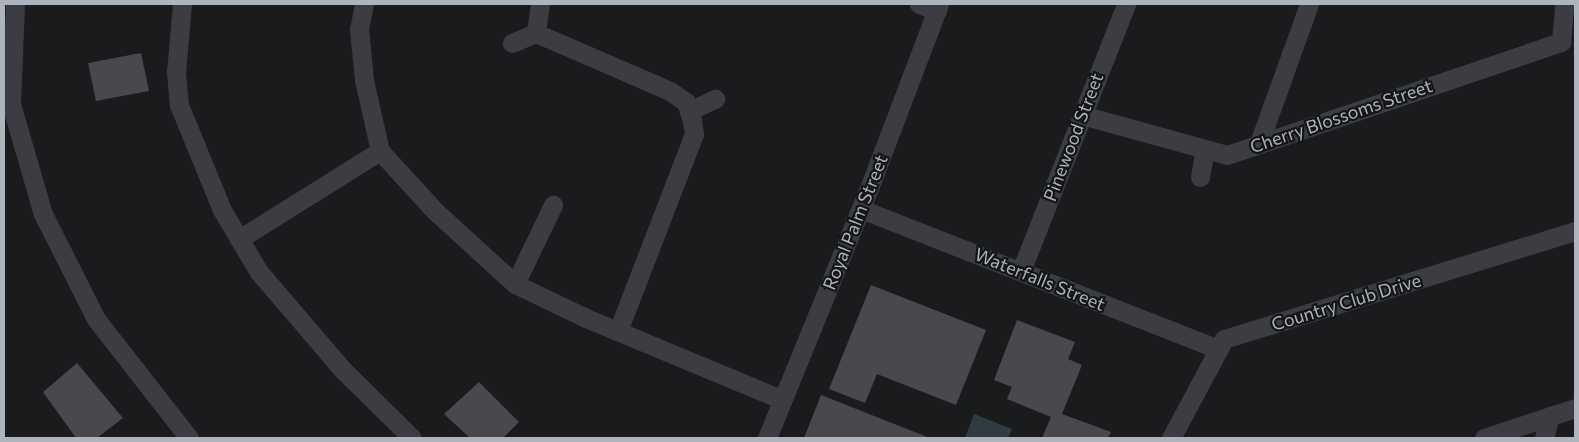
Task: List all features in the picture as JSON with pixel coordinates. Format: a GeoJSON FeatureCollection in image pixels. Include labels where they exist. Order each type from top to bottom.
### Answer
{"type":"FeatureCollection","features":[{"type":"Feature","properties":{"kind":"street"},"geometry":{"type":"LineString","coordinates":[[15,4],[11,104],[42,214],[96,319],[189,438]]}},
{"type":"Feature","properties":{"kind":"street"},"geometry":{"type":"LineString","coordinates":[[182,4],[176,72],[179,105],[222,210],[259,272],[344,371],[412,438]]}},
{"type":"Feature","properties":{"kind":"street"},"geometry":{"type":"LineString","coordinates":[[364,4],[359,29],[364,80],[380,151],[435,211],[515,284],[618,331],[783,400]]}},
{"type":"Feature","properties":{"kind":"street"},"geometry":{"type":"LineString","coordinates":[[536,33],[540,4]]}},
{"type":"Feature","properties":{"kind":"street"},"geometry":{"type":"LineString","coordinates":[[919,4],[938,7]]}},
{"type":"Feature","properties":{"kind":"street","name":"Pinewood Street"},"geometry":{"type":"LineString","coordinates":[[1021,271],[1126,4]]}},
{"type":"Feature","properties":{"kind":"street"},"geometry":{"type":"LineString","coordinates":[[1259,144],[1309,4]]}},
{"type":"Feature","properties":{"kind":"street","name":"Cherry Blossoms Street"},"geometry":{"type":"LineString","coordinates":[[1082,115],[1227,155],[1561,42],[1564,4]]}},
{"type":"Feature","properties":{"kind":"street","name":"Royal Palm Street"},"geometry":{"type":"LineString","coordinates":[[767,438],[861,209],[938,7]]}},
{"type":"Feature","properties":{"kind":"street"},"geometry":{"type":"LineString","coordinates":[[512,43],[536,33],[670,91],[686,102],[690,111],[694,134],[618,331]]}},
{"type":"Feature","properties":{"kind":"street"},"geometry":{"type":"LineString","coordinates":[[690,111],[715,99]]}},
{"type":"Feature","properties":{"kind":"street"},"geometry":{"type":"LineString","coordinates":[[1200,177],[1205,149]]}},
{"type":"Feature","properties":{"kind":"street"},"geometry":{"type":"LineString","coordinates":[[239,238],[380,151]]}},
{"type":"Feature","properties":{"kind":"street"},"geometry":{"type":"LineString","coordinates":[[515,284],[553,205]]}},
{"type":"Feature","properties":{"kind":"street","name":"Waterfalls Street"},"geometry":{"type":"LineString","coordinates":[[861,209],[1219,350]]}},
{"type":"Feature","properties":{"kind":"street","name":"Country Club Drive"},"geometry":{"type":"LineString","coordinates":[[1171,438],[1224,339],[1575,231]]}},
{"type":"Feature","properties":{"kind":"street"},"geometry":{"type":"LineString","coordinates":[[1484,438],[1575,408]]}},
{"type":"Feature","properties":{"kind":"street"},"geometry":{"type":"LineString","coordinates":[[1544,438],[1550,416]]}},
{"type":"Feature","properties":{"kind":"shaded area"},"geometry":{"type":"Polygon","coordinates":[[[974,414],[1012,429],[1008,438],[965,438],[974,414]]]}},
{"type":"Feature","properties":{"kind":"building"},"geometry":{"type":"Polygon","coordinates":[[[141,53],[149,91],[96,101],[88,63],[141,53]]]}},
{"type":"Feature","properties":{"kind":"building"},"geometry":{"type":"Polygon","coordinates":[[[871,285],[986,330],[956,405],[877,374],[865,403],[829,389],[871,285]]]}},
{"type":"Feature","properties":{"kind":"building"},"geometry":{"type":"Polygon","coordinates":[[[1017,320],[1075,342],[1068,359],[1082,365],[1062,414],[1111,432],[1108,438],[1042,438],[1051,417],[1007,399],[1012,387],[994,380],[1017,320]]]}},
{"type":"Feature","properties":{"kind":"building"},"geometry":{"type":"Polygon","coordinates":[[[77,363],[123,418],[97,438],[76,438],[43,392],[77,363]]]}},
{"type":"Feature","properties":{"kind":"building"},"geometry":{"type":"Polygon","coordinates":[[[479,382],[519,422],[503,438],[470,438],[444,414],[479,382]]]}},
{"type":"Feature","properties":{"kind":"building"},"geometry":{"type":"Polygon","coordinates":[[[821,395],[930,438],[804,438],[821,395]]]}}]}
